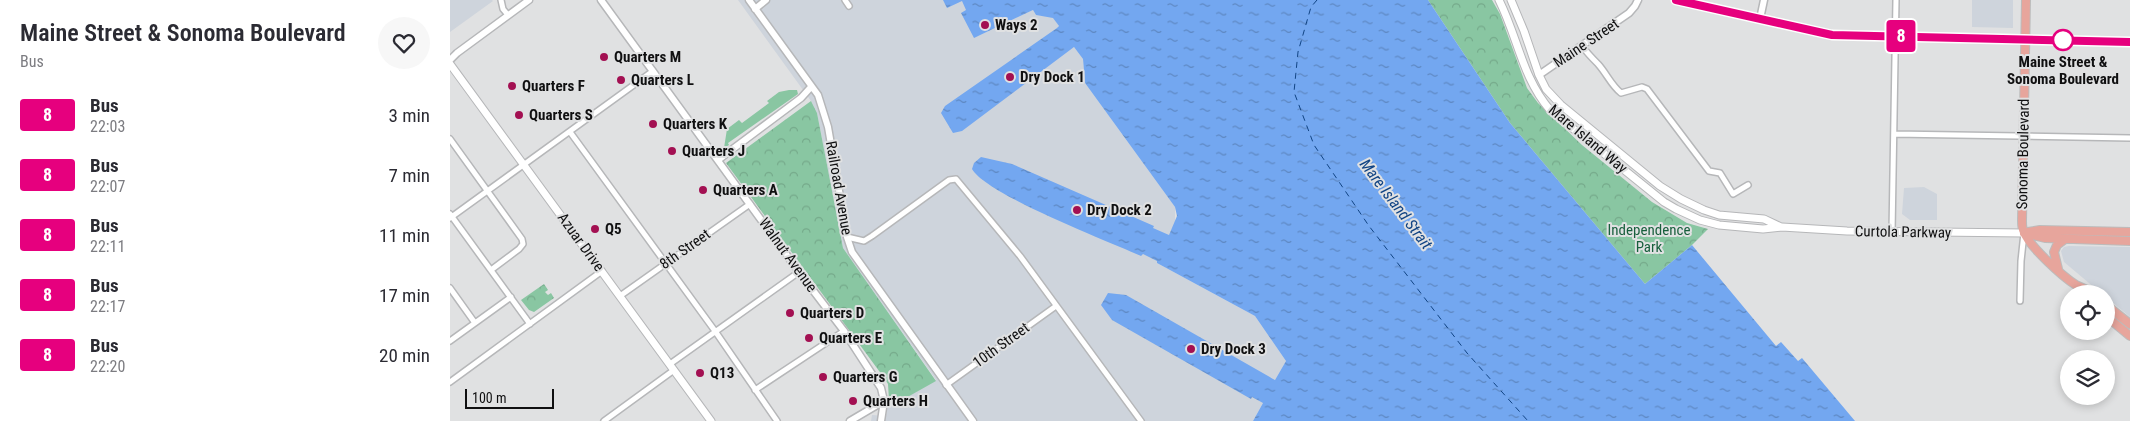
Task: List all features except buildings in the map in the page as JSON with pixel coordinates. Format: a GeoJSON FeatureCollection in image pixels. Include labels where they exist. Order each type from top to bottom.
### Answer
{"type":"FeatureCollection","features":[{"type":"Feature","properties":{"kind":"main road","name":"Mare Island Way"},"geometry":{"type":"LineString","coordinates":[[1499,0],[1530,81],[1550,110],[1664,202],[1700,220]]}},
{"type":"Feature","properties":{"kind":"main road","name":"Mare Island Way"},"geometry":{"type":"LineString","coordinates":[[1511,0],[1546,89],[1561,105],[1660,186],[1704,210]]}},
{"type":"Feature","properties":{"kind":"main road","name":"Sonoma Boulevard"},"geometry":{"type":"LineString","coordinates":[[2024,233],[2022,221],[2026,0]]}},
{"type":"Feature","properties":{"kind":"main road","name":"Azuar Drive"},"geometry":{"type":"LineString","coordinates":[[450,64],[525,164],[711,421]]}},
{"type":"Feature","properties":{"kind":"main road","name":"Maine Street"},"geometry":{"type":"LineString","coordinates":[[1530,81],[1539,75]]}},
{"type":"Feature","properties":{"kind":"main road","name":"Curtola Parkway"},"geometry":{"type":"LineString","coordinates":[[1704,210],[1718,215],[1764,219],[1782,227]]}},
{"type":"Feature","properties":{"kind":"main road","name":"Curtola Parkway"},"geometry":{"type":"LineString","coordinates":[[1700,220],[1734,227],[1763,229],[1782,227],[1892,232],[2024,233],[2040,230],[2130,232]]}},
{"type":"Feature","properties":{"kind":"main road","name":"Curtola Parkway"},"geometry":{"type":"LineString","coordinates":[[2024,233],[2045,238],[2130,241]]}},
{"type":"Feature","properties":{"kind":"main road"},"geometry":{"type":"LineString","coordinates":[[2024,233],[2038,252],[2074,285]]}},
{"type":"Feature","properties":{"kind":"main road"},"geometry":{"type":"LineString","coordinates":[[2059,271],[2054,252],[2057,245],[2065,239]]}},
{"type":"Feature","properties":{"kind":"main road"},"geometry":{"type":"LineString","coordinates":[[2115,312],[2130,324]]}},
{"type":"Feature","properties":{"kind":"main road"},"geometry":{"type":"LineString","coordinates":[[2115,324],[2130,336]]}},
{"type":"Feature","properties":{"kind":"street"},"geometry":{"type":"LineString","coordinates":[[501,0],[502,9],[508,15]]}},
{"type":"Feature","properties":{"kind":"street"},"geometry":{"type":"LineString","coordinates":[[450,60],[453,54],[528,0]]}},
{"type":"Feature","properties":{"kind":"street","name":"Walnut Avenue"},"geometry":{"type":"LineString","coordinates":[[602,0],[799,272],[844,330],[881,388],[884,401]]}},
{"type":"Feature","properties":{"kind":"street","name":"Railroad Avenue"},"geometry":{"type":"LineString","coordinates":[[749,0],[818,95],[826,116],[847,237],[852,252],[973,421]]}},
{"type":"Feature","properties":{"kind":"street"},"geometry":{"type":"LineString","coordinates":[[755,9],[766,0]]}},
{"type":"Feature","properties":{"kind":"street"},"geometry":{"type":"LineString","coordinates":[[845,0],[849,6]]}},
{"type":"Feature","properties":{"kind":"street","name":"Maine Street"},"geometry":{"type":"LineString","coordinates":[[1539,75],[1629,14],[1638,0]]}},
{"type":"Feature","properties":{"kind":"street"},"geometry":{"type":"LineString","coordinates":[[1676,0],[1832,35],[2130,42]]}},
{"type":"Feature","properties":{"kind":"street"},"geometry":{"type":"LineString","coordinates":[[1760,19],[1764,0]]}},
{"type":"Feature","properties":{"kind":"street"},"geometry":{"type":"LineString","coordinates":[[1892,232],[1896,0]]}},
{"type":"Feature","properties":{"kind":"street"},"geometry":{"type":"LineString","coordinates":[[1582,46],[1588,56],[1596,62],[1612,85],[1621,94],[1629,93],[1642,87],[1648,89],[1709,171],[1720,173],[1734,194],[1748,185]]}},
{"type":"Feature","properties":{"kind":"street"},"geometry":{"type":"LineString","coordinates":[[530,324],[451,216],[653,71]]}},
{"type":"Feature","properties":{"kind":"street"},"geometry":{"type":"LineString","coordinates":[[718,160],[801,98],[811,86]]}},
{"type":"Feature","properties":{"kind":"street"},"geometry":{"type":"LineString","coordinates":[[570,132],[715,331],[777,421]]}},
{"type":"Feature","properties":{"kind":"street"},"geometry":{"type":"LineString","coordinates":[[1894,134],[2130,138]]}},
{"type":"Feature","properties":{"kind":"street"},"geometry":{"type":"LineString","coordinates":[[450,139],[523,241],[518,249],[491,270]]}},
{"type":"Feature","properties":{"kind":"street"},"geometry":{"type":"LineString","coordinates":[[847,237],[864,241],[949,180],[956,179],[1020,256],[1141,421]]}},
{"type":"Feature","properties":{"kind":"street","name":"8th Street"},"geometry":{"type":"LineString","coordinates":[[620,296],[750,204]]}},
{"type":"Feature","properties":{"kind":"street"},"geometry":{"type":"LineString","coordinates":[[2020,301],[2020,261],[2024,233]]}},
{"type":"Feature","properties":{"kind":"street"},"geometry":{"type":"LineString","coordinates":[[450,382],[602,271]]}},
{"type":"Feature","properties":{"kind":"street"},"geometry":{"type":"LineString","coordinates":[[607,420],[715,331],[799,272]]}},
{"type":"Feature","properties":{"kind":"street"},"geometry":{"type":"LineString","coordinates":[[450,288],[475,323]]}},
{"type":"Feature","properties":{"kind":"street"},"geometry":{"type":"LineString","coordinates":[[450,341],[510,297]]}},
{"type":"Feature","properties":{"kind":"street","name":"10th Street"},"geometry":{"type":"LineString","coordinates":[[946,385],[1056,306]]}},
{"type":"Feature","properties":{"kind":"street"},"geometry":{"type":"LineString","coordinates":[[755,390],[844,330]]}},
{"type":"Feature","properties":{"kind":"street"},"geometry":{"type":"LineString","coordinates":[[850,421],[884,401]]}},
{"type":"Feature","properties":{"kind":"street"},"geometry":{"type":"LineString","coordinates":[[881,421],[884,401]]}},
{"type":"Feature","properties":{"kind":"shaded area"},"geometry":{"type":"Polygon","coordinates":[[[450,0],[492,0],[493,1],[450,32],[450,0]]]}},
{"type":"Feature","properties":{"kind":"shaded area"},"geometry":{"type":"Polygon","coordinates":[[[738,0],[965,0],[978,36],[1033,10],[1036,15],[1053,17],[1072,48],[1074,47],[1083,59],[1085,83],[1175,207],[1175,222],[1157,263],[1255,316],[1286,361],[1275,380],[1270,377],[1263,403],[1253,421],[871,421],[872,415],[886,416],[889,400],[904,399],[936,380],[843,248],[817,113],[811,101],[738,0]]]}},
{"type":"Feature","properties":{"kind":"shaded area"},"geometry":{"type":"Polygon","coordinates":[[[1972,0],[2013,0],[2013,28],[1972,27],[1972,0]]]}},
{"type":"Feature","properties":{"kind":"shaded area"},"geometry":{"type":"Polygon","coordinates":[[[1924,187],[1937,194],[1937,220],[1910,220],[1902,214],[1904,188],[1924,187]]]}},
{"type":"Feature","properties":{"kind":"shaded area"},"geometry":{"type":"Polygon","coordinates":[[[2064,247],[2130,247],[2130,317],[2115,304],[2115,285],[2091,285],[2064,262],[2061,251],[2064,247]]]}},
{"type":"Feature","properties":{"kind":"green space","name":"Independence Park"},"geometry":{"type":"Polygon","coordinates":[[[1428,0],[1492,0],[1500,14],[1527,88],[1538,103],[1582,145],[1652,202],[1687,223],[1708,229],[1692,245],[1645,284],[1510,123],[1428,0]]]}},
{"type":"Feature","properties":{"kind":"green space"},"geometry":{"type":"Polygon","coordinates":[[[797,90],[798,94],[728,143],[729,145],[724,148],[727,129],[739,120],[742,123],[769,103],[767,101],[779,92],[797,90]]]}},
{"type":"Feature","properties":{"kind":"green space"},"geometry":{"type":"Polygon","coordinates":[[[811,101],[817,113],[843,248],[936,381],[904,399],[889,400],[888,384],[882,375],[726,163],[811,101]]]}},
{"type":"Feature","properties":{"kind":"green space"},"geometry":{"type":"Polygon","coordinates":[[[544,284],[548,290],[545,292],[548,295],[551,293],[554,298],[534,312],[529,310],[521,300],[544,284]]]}},
{"type":"Feature","properties":{"kind":"water","name":"Mare Island Strait"},"geometry":{"type":"Polygon","coordinates":[[[943,0],[1428,0],[1510,123],[1645,284],[1692,245],[1776,346],[1781,342],[1798,361],[1802,358],[1855,421],[1253,421],[1263,403],[1252,397],[1251,399],[1112,320],[1101,305],[1108,293],[1126,295],[1275,380],[1286,361],[1255,316],[1143,254],[1141,256],[1023,204],[982,180],[972,169],[974,163],[981,157],[1012,164],[1154,226],[1153,228],[1169,235],[1177,216],[1175,207],[1085,83],[1083,59],[1074,47],[962,131],[953,133],[941,113],[945,106],[1059,26],[1053,18],[1036,15],[1033,10],[974,38],[961,13],[966,10],[962,1],[947,8],[943,0]]]}},
{"type":"Feature","properties":{"kind":"ferry route"},"geometry":{"type":"LineString","coordinates":[[1317,0],[1311,7],[1298,52],[1294,92],[1314,145],[1369,226],[1467,353],[1528,421]]}},
{"type":"Feature","properties":{"kind":"bus line","name":"8"},"geometry":{"type":"LineString","coordinates":[[1676,0],[1832,35],[2130,42]]}},
{"type":"Feature","properties":{"kind":"place","name":"Ways 2"},"geometry":{"type":"Point","coordinates":[985,25]}},
{"type":"Feature","properties":{"kind":"place","name":"Maine Street & Sonoma Boulevard"},"geometry":{"type":"Point","coordinates":[2063,40]}},
{"type":"Feature","properties":{"kind":"place","name":"Quarters M"},"geometry":{"type":"Point","coordinates":[604,57]}},
{"type":"Feature","properties":{"kind":"place","name":"Dry Dock 1"},"geometry":{"type":"Point","coordinates":[1010,77]}},
{"type":"Feature","properties":{"kind":"place","name":"Quarters L"},"geometry":{"type":"Point","coordinates":[621,80]}},
{"type":"Feature","properties":{"kind":"place","name":"Quarters F"},"geometry":{"type":"Point","coordinates":[512,86]}},
{"type":"Feature","properties":{"kind":"place","name":"Quarters S"},"geometry":{"type":"Point","coordinates":[519,115]}},
{"type":"Feature","properties":{"kind":"place","name":"Quarters K"},"geometry":{"type":"Point","coordinates":[653,124]}},
{"type":"Feature","properties":{"kind":"place","name":"Quarters J"},"geometry":{"type":"Point","coordinates":[672,151]}},
{"type":"Feature","properties":{"kind":"place","name":"Quarters A"},"geometry":{"type":"Point","coordinates":[703,190]}},
{"type":"Feature","properties":{"kind":"place","name":"Dry Dock 2"},"geometry":{"type":"Point","coordinates":[1077,210]}},
{"type":"Feature","properties":{"kind":"place","name":"Q5"},"geometry":{"type":"Point","coordinates":[595,229]}},
{"type":"Feature","properties":{"kind":"place","name":"Quarters D"},"geometry":{"type":"Point","coordinates":[790,313]}},
{"type":"Feature","properties":{"kind":"place","name":"Quarters E"},"geometry":{"type":"Point","coordinates":[809,338]}},
{"type":"Feature","properties":{"kind":"place","name":"Dry Dock 3"},"geometry":{"type":"Point","coordinates":[1191,349]}},
{"type":"Feature","properties":{"kind":"place","name":"Q13"},"geometry":{"type":"Point","coordinates":[700,373]}},
{"type":"Feature","properties":{"kind":"place","name":"Quarters G"},"geometry":{"type":"Point","coordinates":[823,377]}},
{"type":"Feature","properties":{"kind":"place","name":"Quarters H"},"geometry":{"type":"Point","coordinates":[853,401]}}]}
